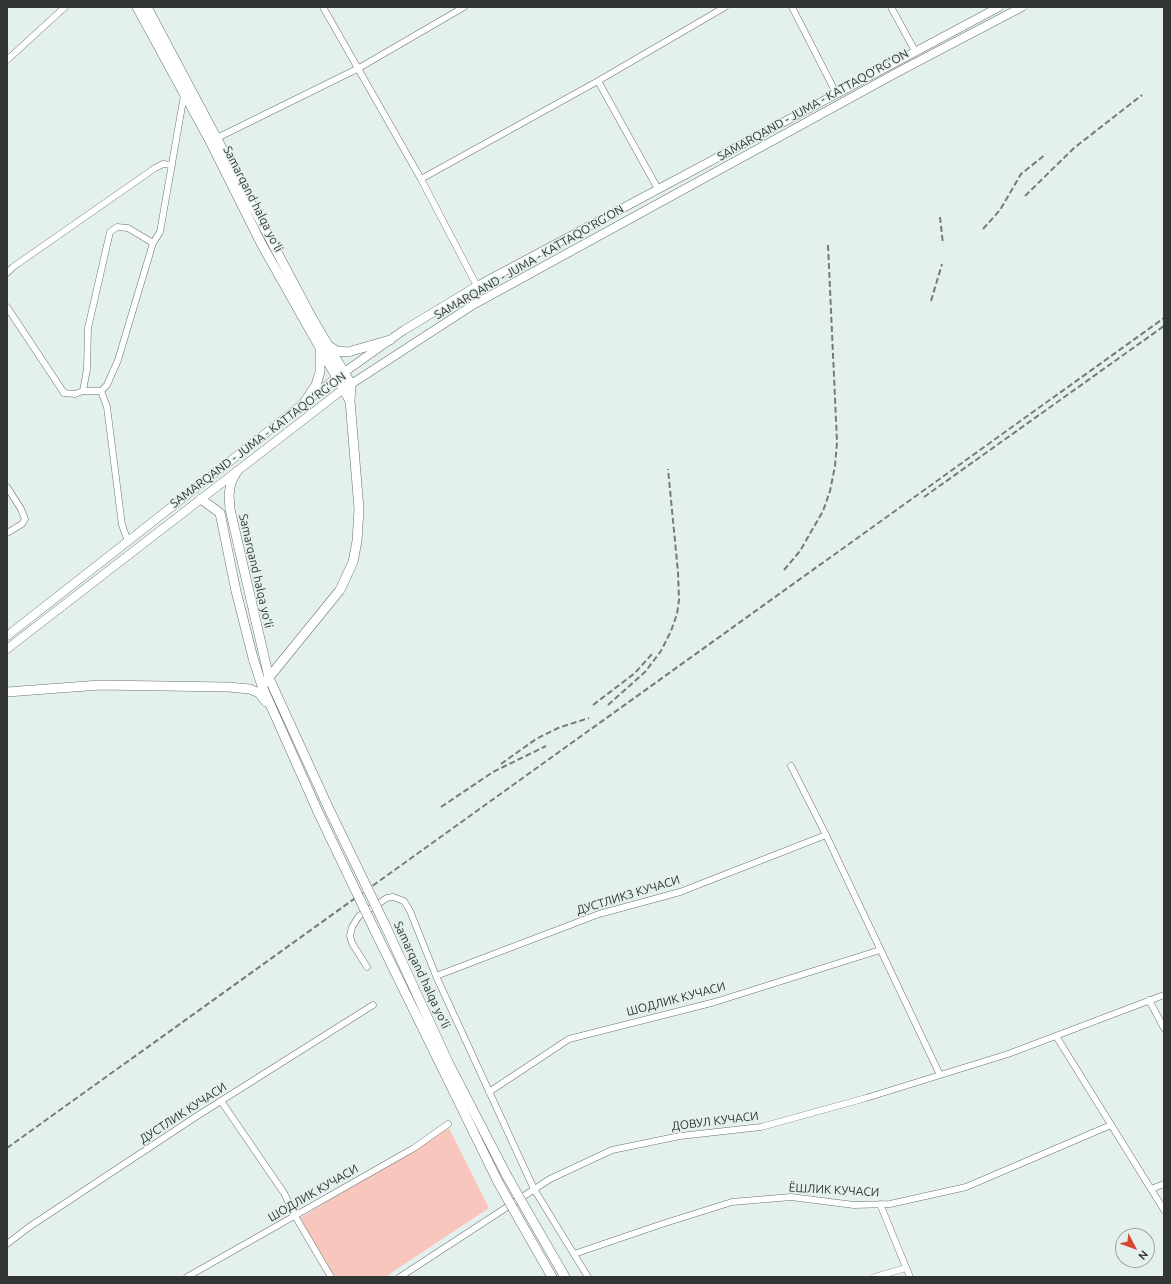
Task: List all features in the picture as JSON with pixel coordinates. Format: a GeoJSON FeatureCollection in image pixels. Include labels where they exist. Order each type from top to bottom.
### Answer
{"type":"FeatureCollection","features":[{"type":"Feature","properties":{"kind":"highway","name":"Samarqand halqa yoʻli"},"geometry":{"type":"LineString","coordinates":[[137,7],[185,94],[214,139]]}},
{"type":"Feature","properties":{"kind":"highway","name":"Samarqand halqa yoʻli"},"geometry":{"type":"LineString","coordinates":[[147,7],[214,139],[262,245],[324,347],[344,372],[351,384]]}},
{"type":"Feature","properties":{"kind":"highway"},"geometry":{"type":"LineString","coordinates":[[304,403],[316,385],[320,372],[324,347],[337,351],[348,352],[390,340]]}},
{"type":"Feature","properties":{"kind":"highway","name":"Samarqand halqa yoʻli"},"geometry":{"type":"LineString","coordinates":[[324,347],[336,378],[350,401]]}},
{"type":"Feature","properties":{"kind":"highway"},"geometry":{"type":"LineString","coordinates":[[262,686],[340,590],[353,562],[358,541],[359,509],[350,401],[351,384]]}},
{"type":"Feature","properties":{"kind":"highway","name":"Samarqand halqa yoʻli"},"geometry":{"type":"LineString","coordinates":[[237,471],[231,482],[229,495],[230,509],[269,678],[448,1062],[507,1176],[565,1277]]}},
{"type":"Feature","properties":{"kind":"highway","name":"Samarqand halqa yoʻli"},"geometry":{"type":"LineString","coordinates":[[201,499],[220,513],[240,606],[262,686],[319,814],[498,1182],[552,1277]]}},
{"type":"Feature","properties":{"kind":"highway"},"geometry":{"type":"LineString","coordinates":[[276,693],[275,677],[285,659]]}},
{"type":"Feature","properties":{"kind":"highway"},"geometry":{"type":"LineString","coordinates":[[7,692],[100,685],[244,688],[259,693],[276,716]]}},
{"type":"Feature","properties":{"kind":"main road","name":"SAMARQAND - JUMA - KATTAQO‘RG‘ON"},"geometry":{"type":"LineString","coordinates":[[7,636],[336,378],[390,340],[477,286],[999,7]]}},
{"type":"Feature","properties":{"kind":"main road","name":"SAMARQAND - JUMA - KATTAQO‘RG‘ON"},"geometry":{"type":"LineString","coordinates":[[7,649],[342,390],[473,305],[898,72],[1022,7]]}},
{"type":"Feature","properties":{"kind":"street"},"geometry":{"type":"LineString","coordinates":[[7,60],[65,7]]}},
{"type":"Feature","properties":{"kind":"street"},"geometry":{"type":"LineString","coordinates":[[323,7],[421,179],[477,286]]}},
{"type":"Feature","properties":{"kind":"street"},"geometry":{"type":"LineString","coordinates":[[214,139],[359,68],[464,7]]}},
{"type":"Feature","properties":{"kind":"street"},"geometry":{"type":"LineString","coordinates":[[421,179],[598,82],[725,7]]}},
{"type":"Feature","properties":{"kind":"street"},"geometry":{"type":"LineString","coordinates":[[792,7],[836,93]]}},
{"type":"Feature","properties":{"kind":"street"},"geometry":{"type":"LineString","coordinates":[[891,7],[915,51]]}},
{"type":"Feature","properties":{"kind":"street"},"geometry":{"type":"LineString","coordinates":[[1003,7],[1006,16]]}},
{"type":"Feature","properties":{"kind":"street"},"geometry":{"type":"LineString","coordinates":[[598,82],[658,189]]}},
{"type":"Feature","properties":{"kind":"street"},"geometry":{"type":"LineString","coordinates":[[7,307],[64,393],[75,394],[83,391],[101,391],[107,385],[118,360],[153,243],[160,232],[185,94]]}},
{"type":"Feature","properties":{"kind":"street"},"geometry":{"type":"LineString","coordinates":[[7,273],[13,267],[154,168],[163,164],[172,165]]}},
{"type":"Feature","properties":{"kind":"street"},"geometry":{"type":"LineString","coordinates":[[83,391],[87,369],[88,328],[110,232],[117,227],[128,228],[153,243]]}},
{"type":"Feature","properties":{"kind":"street"},"geometry":{"type":"LineString","coordinates":[[101,391],[107,407],[122,525],[128,541]]}},
{"type":"Feature","properties":{"kind":"street"},"geometry":{"type":"LineString","coordinates":[[7,487],[21,509],[25,519],[22,524],[7,533]]}},
{"type":"Feature","properties":{"kind":"street"},"geometry":{"type":"LineString","coordinates":[[791,766],[826,835],[940,1075]]}},
{"type":"Feature","properties":{"kind":"street","name":"ДУСТЛИК3 КУЧАСИ"},"geometry":{"type":"LineString","coordinates":[[436,976],[599,914],[680,892],[826,835]]}},
{"type":"Feature","properties":{"kind":"street"},"geometry":{"type":"LineString","coordinates":[[367,967],[352,943],[350,936],[352,927],[359,916],[387,898],[393,897],[404,901],[410,911],[436,976],[534,1189],[588,1277]]}},
{"type":"Feature","properties":{"kind":"street","name":"ШОДЛИК КУЧАСИ"},"geometry":{"type":"LineString","coordinates":[[489,1092],[569,1039],[715,1002],[880,950]]}},
{"type":"Feature","properties":{"kind":"street","name":"ДОВУЛ КУЧАСИ"},"geometry":{"type":"LineString","coordinates":[[400,1277],[550,1179],[612,1150],[680,1136],[761,1127],[866,1098],[1008,1054],[1164,995]]}},
{"type":"Feature","properties":{"kind":"street"},"geometry":{"type":"LineString","coordinates":[[1149,1000],[1164,1028]]}},
{"type":"Feature","properties":{"kind":"street","name":"ДУСТЛИК КУЧАСИ"},"geometry":{"type":"LineString","coordinates":[[7,1244],[29,1227],[221,1101],[374,1005]]}},
{"type":"Feature","properties":{"kind":"street"},"geometry":{"type":"LineString","coordinates":[[1056,1036],[1164,1210]]}},
{"type":"Feature","properties":{"kind":"street"},"geometry":{"type":"LineString","coordinates":[[221,1101],[284,1193],[294,1216],[331,1277]]}},
{"type":"Feature","properties":{"kind":"street","name":"ШОДЛИК КУЧАСИ"},"geometry":{"type":"LineString","coordinates":[[187,1277],[414,1148],[448,1124]]}},
{"type":"Feature","properties":{"kind":"street","name":"ЁШЛИК КУЧАСИ"},"geometry":{"type":"LineString","coordinates":[[574,1254],[732,1202],[791,1197],[854,1205],[890,1204],[966,1187],[1112,1125]]}},
{"type":"Feature","properties":{"kind":"street"},"geometry":{"type":"LineString","coordinates":[[1151,1189],[1164,1184]]}},
{"type":"Feature","properties":{"kind":"street"},"geometry":{"type":"LineString","coordinates":[[880,1204],[910,1277]]}},
{"type":"Feature","properties":{"kind":"street"},"geometry":{"type":"LineString","coordinates":[[875,1277],[906,1268]]}},
{"type":"Feature","properties":{"kind":"shaded area"},"geometry":{"type":"Polygon","coordinates":[[[449,1128],[489,1208],[385,1277],[335,1277],[300,1218],[449,1128]]]}},
{"type":"Feature","properties":{"kind":"railway"},"geometry":{"type":"LineString","coordinates":[[1025,196],[1074,148],[1142,95]]}},
{"type":"Feature","properties":{"kind":"railway"},"geometry":{"type":"LineString","coordinates":[[983,229],[1000,210],[1021,174],[1046,154]]}},
{"type":"Feature","properties":{"kind":"railway"},"geometry":{"type":"LineString","coordinates":[[940,217],[943,244]]}},
{"type":"Feature","properties":{"kind":"railway"},"geometry":{"type":"LineString","coordinates":[[784,570],[800,551],[823,511],[830,491],[835,466],[837,442],[828,245]]}},
{"type":"Feature","properties":{"kind":"railway"},"geometry":{"type":"LineString","coordinates":[[931,301],[942,264]]}},
{"type":"Feature","properties":{"kind":"railway"},"geometry":{"type":"LineString","coordinates":[[7,1148],[1164,318]]}},
{"type":"Feature","properties":{"kind":"railway"},"geometry":{"type":"LineString","coordinates":[[924,497],[1164,326]]}},
{"type":"Feature","properties":{"kind":"railway"},"geometry":{"type":"LineString","coordinates":[[608,705],[645,672],[661,651],[671,631],[677,614],[679,600],[678,572],[668,469]]}},
{"type":"Feature","properties":{"kind":"railway"},"geometry":{"type":"LineString","coordinates":[[593,705],[635,673],[652,654]]}},
{"type":"Feature","properties":{"kind":"railway"},"geometry":{"type":"LineString","coordinates":[[501,764],[536,739],[558,728],[589,718]]}},
{"type":"Feature","properties":{"kind":"railway"},"geometry":{"type":"LineString","coordinates":[[441,807],[493,772],[546,746]]}}]}
